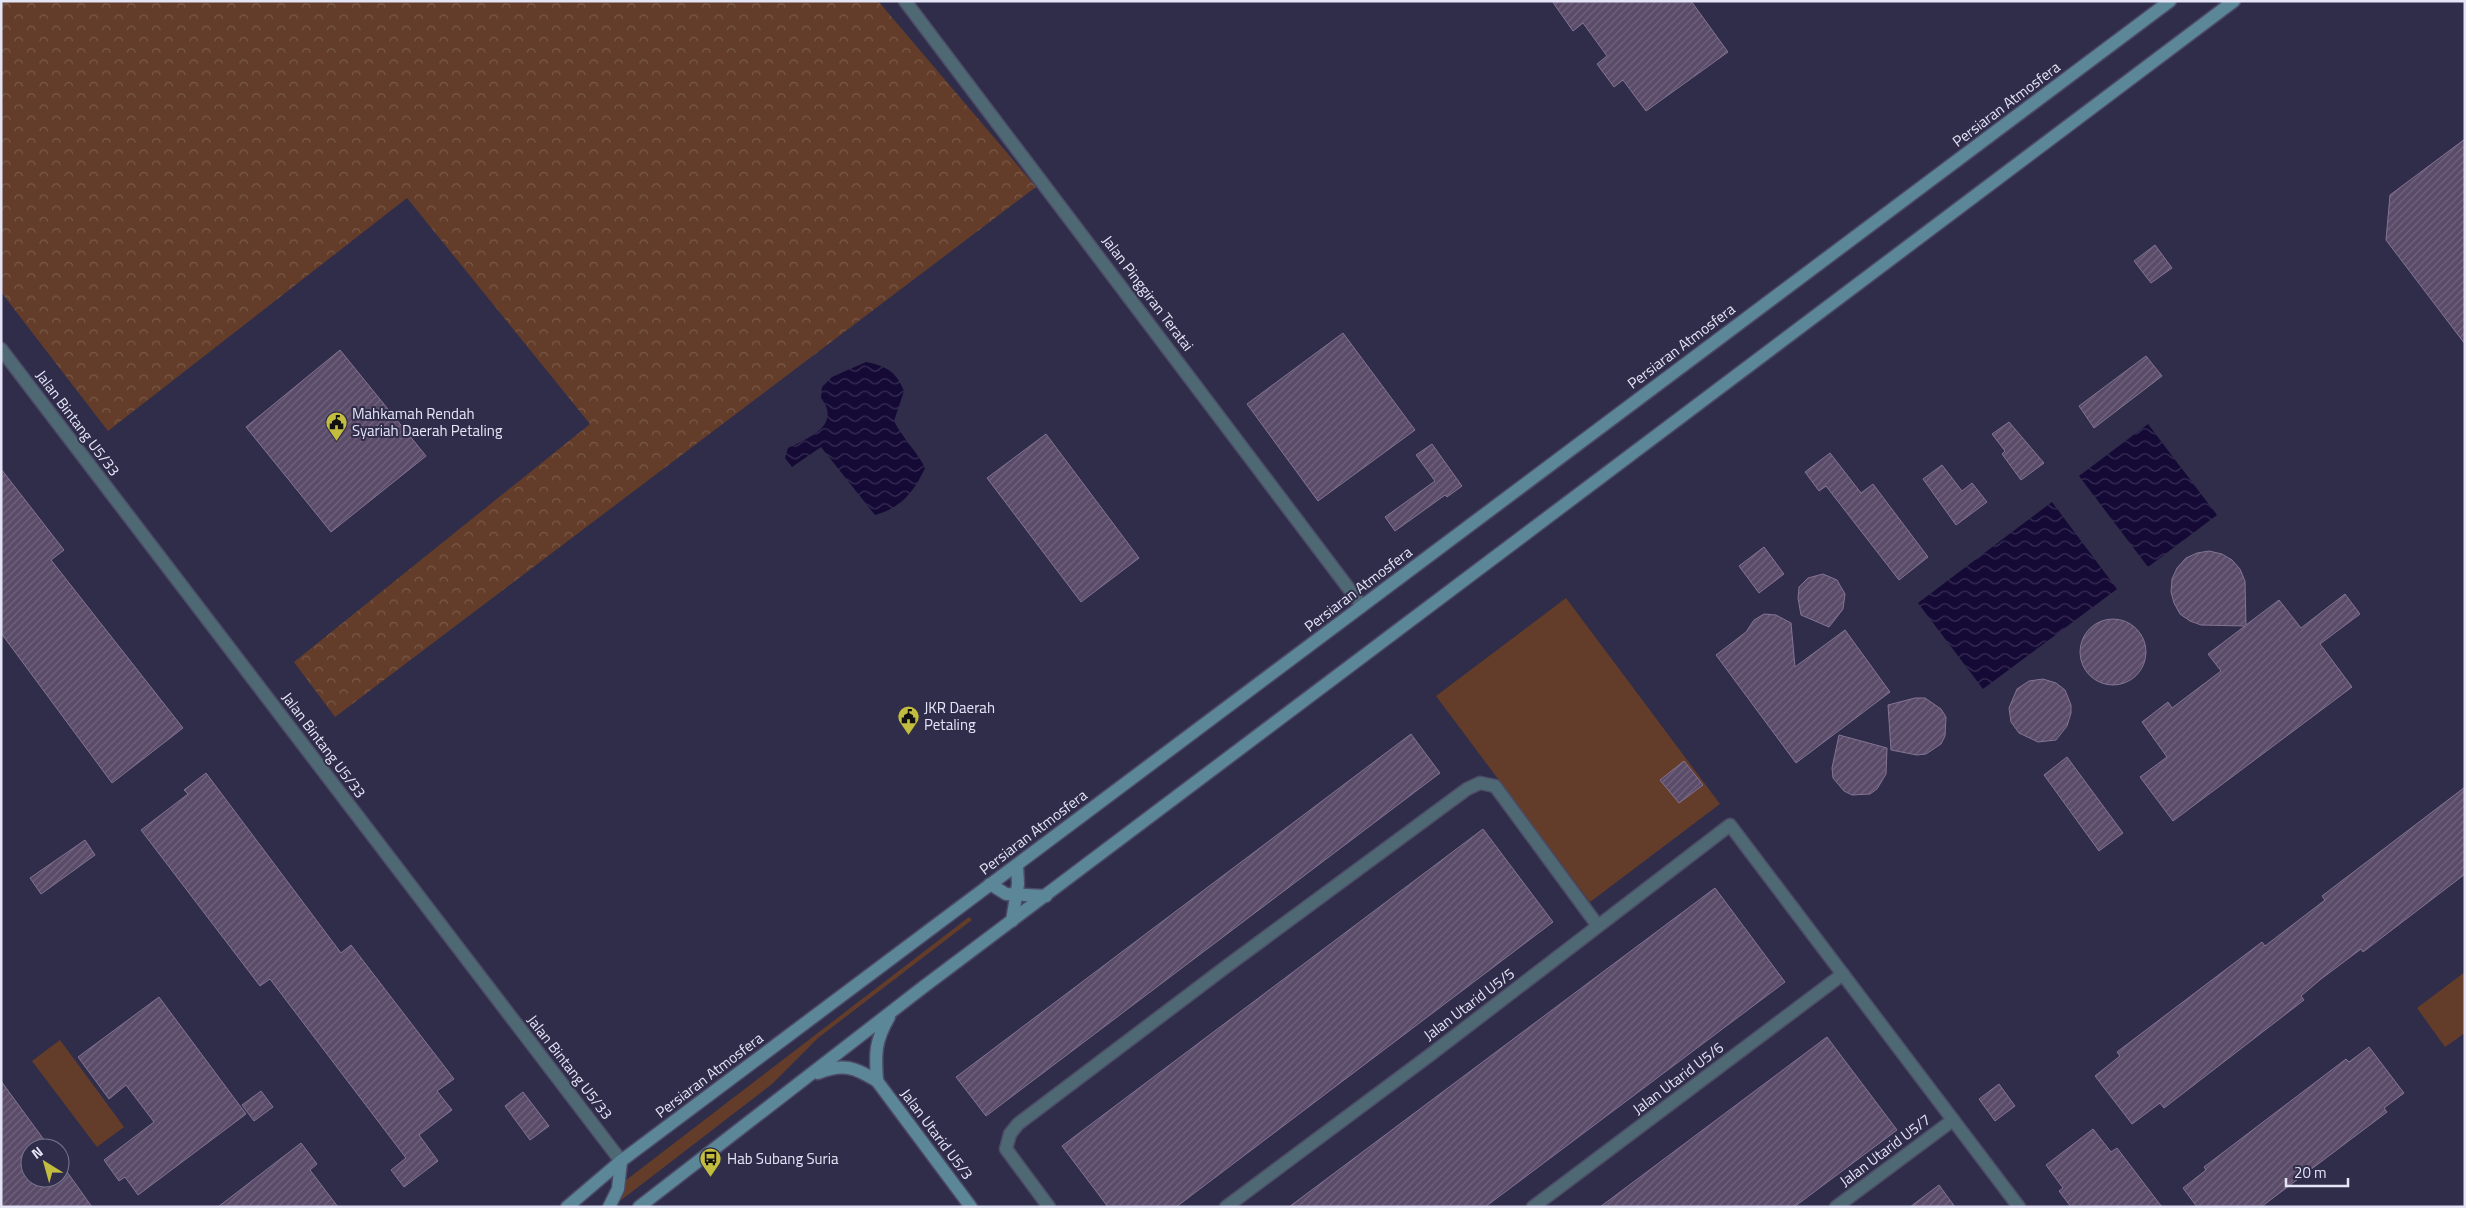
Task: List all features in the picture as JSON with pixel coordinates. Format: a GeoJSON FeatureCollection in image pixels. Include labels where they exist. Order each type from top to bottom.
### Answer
{"type":"FeatureCollection","features":[{"type":"Feature","properties":{"kind":"street","name":"Jalan Pinggiran Teratai"},"geometry":{"type":"LineString","coordinates":[[905,1],[1362,606]]}},
{"type":"Feature","properties":{"kind":"street","name":"Persiaran Atmosfera"},"geometry":{"type":"LineString","coordinates":[[567,1207],[621,1161],[2170,1]]}},
{"type":"Feature","properties":{"kind":"street"},"geometry":{"type":"LineString","coordinates":[[638,1207],[1012,921],[2234,1]]}},
{"type":"Feature","properties":{"kind":"street","name":"Jalan Bintang U5/33"},"geometry":{"type":"LineString","coordinates":[[1,348],[621,1161]]}},
{"type":"Feature","properties":{"kind":"street"},"geometry":{"type":"LineString","coordinates":[[1049,1207],[1006,1149],[1010,1134],[1018,1124],[1467,788],[1480,783],[1495,786],[1598,926]]}},
{"type":"Feature","properties":{"kind":"street","name":"Jalan Utarid U5/5"},"geometry":{"type":"LineString","coordinates":[[1226,1207],[1730,825],[1843,974]]}},
{"type":"Feature","properties":{"kind":"street"},"geometry":{"type":"LineString","coordinates":[[1012,921],[1019,876],[1017,865]]}},
{"type":"Feature","properties":{"kind":"street"},"geometry":{"type":"LineString","coordinates":[[990,884],[998,891],[1046,896]]}},
{"type":"Feature","properties":{"kind":"street"},"geometry":{"type":"LineString","coordinates":[[1843,974],[2019,1207]]}},
{"type":"Feature","properties":{"kind":"street","name":"Jalan Utarid U5/6"},"geometry":{"type":"LineString","coordinates":[[1532,1207],[1843,974]]}},
{"type":"Feature","properties":{"kind":"street"},"geometry":{"type":"LineString","coordinates":[[877,1081],[876,1055],[878,1037],[892,1013]]}},
{"type":"Feature","properties":{"kind":"street"},"geometry":{"type":"LineString","coordinates":[[807,1077],[833,1067],[858,1068],[877,1081]]}},
{"type":"Feature","properties":{"kind":"street","name":"Jalan Utarid U5/3"},"geometry":{"type":"LineString","coordinates":[[877,1081],[971,1207]]}},
{"type":"Feature","properties":{"kind":"street","name":"Jalan Utarid U5/7"},"geometry":{"type":"LineString","coordinates":[[1836,1207],[1953,1120]]}},
{"type":"Feature","properties":{"kind":"street"},"geometry":{"type":"LineString","coordinates":[[609,1207],[618,1189],[621,1161]]}},
{"type":"Feature","properties":{"kind":"green space"},"geometry":{"type":"Polygon","coordinates":[[[1,1],[878,1],[1036,187],[335,717],[294,662],[590,424],[407,198],[108,431],[1,292],[1,1]]]}},
{"type":"Feature","properties":{"kind":"green space"},"geometry":{"type":"Polygon","coordinates":[[[1566,598],[1720,804],[1590,902],[1436,696],[1566,598]]]}},
{"type":"Feature","properties":{"kind":"green space"},"geometry":{"type":"Polygon","coordinates":[[[969,917],[972,920],[818,1038],[772,1084],[620,1201],[621,1184],[969,917]]]}},
{"type":"Feature","properties":{"kind":"green space"},"geometry":{"type":"Polygon","coordinates":[[[2465,972],[2465,1033],[2445,1047],[2417,1008],[2465,972]]]}},
{"type":"Feature","properties":{"kind":"green space"},"geometry":{"type":"Polygon","coordinates":[[[60,1040],[124,1127],[97,1147],[32,1061],[60,1040]]]}},
{"type":"Feature","properties":{"kind":"water"},"geometry":{"type":"Polygon","coordinates":[[[866,362],[885,368],[894,374],[901,384],[904,391],[894,421],[925,468],[906,498],[892,508],[875,515],[821,447],[792,467],[785,458],[788,448],[813,435],[825,423],[828,416],[821,398],[822,387],[832,377],[866,362]]]}},
{"type":"Feature","properties":{"kind":"water"},"geometry":{"type":"Polygon","coordinates":[[[2148,424],[2217,515],[2148,567],[2079,476],[2148,424]]]}},
{"type":"Feature","properties":{"kind":"water"},"geometry":{"type":"Polygon","coordinates":[[[2052,502],[2117,589],[1983,689],[1918,603],[2052,502]]]}},
{"type":"Feature","properties":{"kind":"building"},"geometry":{"type":"Polygon","coordinates":[[[1552,1],[1691,1],[1728,52],[1646,111],[1623,80],[1614,87],[1597,64],[1607,56],[1583,23],[1573,31],[1552,1]]]}},
{"type":"Feature","properties":{"kind":"building"},"geometry":{"type":"Polygon","coordinates":[[[2465,139],[2465,344],[2386,240],[2390,195],[2465,139]]]}},
{"type":"Feature","properties":{"kind":"building"},"geometry":{"type":"Polygon","coordinates":[[[2155,245],[2172,268],[2151,283],[2134,261],[2155,245]]]}},
{"type":"Feature","properties":{"kind":"building"},"geometry":{"type":"Polygon","coordinates":[[[1343,333],[1415,430],[1318,501],[1247,404],[1343,333]]]}},
{"type":"Feature","properties":{"kind":"building","name":"Mahkamah Rendah Syariah Daerah Petaling"},"geometry":{"type":"Polygon","coordinates":[[[340,350],[426,456],[331,532],[246,427],[340,350]]]}},
{"type":"Feature","properties":{"kind":"building"},"geometry":{"type":"Polygon","coordinates":[[[2146,356],[2162,376],[2094,428],[2079,406],[2146,356]]]}},
{"type":"Feature","properties":{"kind":"building"},"geometry":{"type":"Polygon","coordinates":[[[2009,422],[2044,463],[2021,480],[2002,454],[2005,451],[1992,434],[2009,422]]]}},
{"type":"Feature","properties":{"kind":"building"},"geometry":{"type":"Polygon","coordinates":[[[1046,434],[1139,558],[1081,602],[987,478],[1046,434]]]}},
{"type":"Feature","properties":{"kind":"building"},"geometry":{"type":"Polygon","coordinates":[[[1432,444],[1462,486],[1447,497],[1445,495],[1395,531],[1385,517],[1435,481],[1416,455],[1432,444]]]}},
{"type":"Feature","properties":{"kind":"building"},"geometry":{"type":"Polygon","coordinates":[[[1830,453],[1861,493],[1873,484],[1928,557],[1899,580],[1826,486],[1819,491],[1805,472],[1830,453]]]}},
{"type":"Feature","properties":{"kind":"building"},"geometry":{"type":"Polygon","coordinates":[[[1942,465],[1962,491],[1972,483],[1987,502],[1956,525],[1923,479],[1942,465]]]}},
{"type":"Feature","properties":{"kind":"building"},"geometry":{"type":"Polygon","coordinates":[[[1,469],[64,550],[51,560],[183,728],[112,783],[1,633],[1,469]]]}},
{"type":"Feature","properties":{"kind":"building"},"geometry":{"type":"Polygon","coordinates":[[[1764,547],[1784,574],[1759,593],[1739,566],[1764,547]]]}},
{"type":"Feature","properties":{"kind":"building"},"geometry":{"type":"Polygon","coordinates":[[[2209,551],[2222,554],[2232,560],[2240,569],[2245,581],[2246,625],[2279,600],[2301,628],[2345,594],[2360,614],[2320,644],[2352,687],[2173,821],[2140,777],[2167,757],[2142,722],[2168,702],[2172,708],[2221,671],[2208,654],[2245,626],[2201,625],[2190,621],[2180,614],[2174,603],[2171,592],[2172,579],[2177,568],[2186,558],[2197,553],[2209,551]]]}},
{"type":"Feature","properties":{"kind":"building"},"geometry":{"type":"Polygon","coordinates":[[[1823,574],[1837,580],[1845,594],[1843,609],[1829,627],[1801,615],[1798,598],[1799,587],[1808,578],[1823,574]]]}},
{"type":"Feature","properties":{"kind":"building"},"geometry":{"type":"Polygon","coordinates":[[[1764,614],[1776,615],[1791,623],[1795,667],[1845,630],[1890,692],[1796,763],[1716,655],[1746,632],[1754,620],[1764,614]]]}},
{"type":"Feature","properties":{"kind":"building"},"geometry":{"type":"Polygon","coordinates":[[[2107,619],[2119,619],[2131,624],[2141,634],[2146,646],[2144,665],[2131,680],[2119,685],[2107,685],[2095,680],[2085,670],[2080,658],[2080,646],[2085,634],[2095,624],[2107,619]]]}},
{"type":"Feature","properties":{"kind":"building"},"geometry":{"type":"Polygon","coordinates":[[[2043,679],[2056,683],[2065,690],[2071,705],[2071,713],[2067,726],[2056,740],[2038,742],[2019,733],[2011,722],[2009,708],[2017,689],[2029,681],[2043,679]]]}},
{"type":"Feature","properties":{"kind":"building"},"geometry":{"type":"Polygon","coordinates":[[[1915,698],[1925,698],[1941,709],[1946,717],[1945,736],[1941,744],[1926,754],[1917,755],[1891,750],[1888,705],[1915,698]]]}},
{"type":"Feature","properties":{"kind":"building"},"geometry":{"type":"Polygon","coordinates":[[[1411,734],[1440,773],[986,1116],[956,1077],[1411,734]]]}},
{"type":"Feature","properties":{"kind":"building"},"geometry":{"type":"Polygon","coordinates":[[[1839,735],[1887,748],[1886,774],[1877,789],[1870,794],[1852,795],[1844,791],[1833,778],[1832,768],[1839,735]]]}},
{"type":"Feature","properties":{"kind":"building"},"geometry":{"type":"Polygon","coordinates":[[[2067,757],[2123,833],[2099,851],[2044,775],[2067,757]]]}},
{"type":"Feature","properties":{"kind":"building"},"geometry":{"type":"Polygon","coordinates":[[[1684,761],[1703,785],[1679,803],[1660,780],[1684,761]]]}},
{"type":"Feature","properties":{"kind":"building"},"geometry":{"type":"Polygon","coordinates":[[[206,773],[341,953],[351,945],[454,1079],[437,1091],[452,1110],[419,1135],[438,1161],[404,1187],[391,1170],[406,1158],[270,979],[260,986],[141,830],[188,794],[184,790],[206,773]]]}},
{"type":"Feature","properties":{"kind":"building"},"geometry":{"type":"Polygon","coordinates":[[[2465,787],[2465,874],[2363,952],[2361,949],[2321,979],[2301,996],[2304,1000],[2164,1108],[2160,1103],[2132,1124],[2095,1076],[2120,1056],[2117,1052],[2262,942],[2265,946],[2325,900],[2322,896],[2465,787]]]}},
{"type":"Feature","properties":{"kind":"building"},"geometry":{"type":"Polygon","coordinates":[[[1483,829],[1553,922],[1176,1207],[1108,1207],[1062,1146],[1483,829]]]}},
{"type":"Feature","properties":{"kind":"building"},"geometry":{"type":"Polygon","coordinates":[[[85,840],[95,855],[41,894],[30,878],[85,840]]]}},
{"type":"Feature","properties":{"kind":"building"},"geometry":{"type":"Polygon","coordinates":[[[1715,888],[1785,982],[1485,1207],[1289,1207],[1715,888]]]}},
{"type":"Feature","properties":{"kind":"building"},"geometry":{"type":"Polygon","coordinates":[[[159,997],[246,1114],[138,1195],[125,1177],[119,1181],[104,1160],[154,1122],[126,1085],[109,1099],[78,1057],[159,997]]]}},
{"type":"Feature","properties":{"kind":"building"},"geometry":{"type":"Polygon","coordinates":[[[1827,1037],[1897,1130],[1794,1207],[1600,1207],[1827,1037]]]}},
{"type":"Feature","properties":{"kind":"building"},"geometry":{"type":"Polygon","coordinates":[[[2369,1047],[2404,1093],[2384,1108],[2387,1112],[2261,1207],[2197,1207],[2183,1188],[2206,1170],[2204,1167],[2346,1059],[2349,1062],[2369,1047]]]}},
{"type":"Feature","properties":{"kind":"building"},"geometry":{"type":"Polygon","coordinates":[[[1,1081],[43,1138],[20,1138],[20,1188],[70,1188],[70,1176],[92,1207],[1,1207],[1,1081]]]}},
{"type":"Feature","properties":{"kind":"building"},"geometry":{"type":"Polygon","coordinates":[[[1999,1084],[2015,1106],[1995,1121],[1979,1099],[1999,1084]]]}},
{"type":"Feature","properties":{"kind":"building"},"geometry":{"type":"Polygon","coordinates":[[[261,1091],[273,1107],[254,1121],[242,1105],[261,1091]]]}},
{"type":"Feature","properties":{"kind":"building"},"geometry":{"type":"Polygon","coordinates":[[[523,1092],[549,1126],[530,1140],[505,1106],[523,1092]]]}},
{"type":"Feature","properties":{"kind":"building"},"geometry":{"type":"Polygon","coordinates":[[[2093,1129],[2111,1152],[2117,1148],[2162,1207],[2071,1207],[2059,1191],[2063,1188],[2046,1165],[2093,1129]]]}},
{"type":"Feature","properties":{"kind":"building"},"geometry":{"type":"Polygon","coordinates":[[[301,1143],[317,1164],[310,1170],[338,1207],[218,1207],[301,1143]]]}},
{"type":"Feature","properties":{"kind":"building"},"geometry":{"type":"Polygon","coordinates":[[[1939,1185],[1955,1207],[1910,1207],[1939,1185]]]}},
{"type":"Feature","properties":{"kind":"place","name":"Mahkamah Rendah Syariah Daerah Petaling"},"geometry":{"type":"Point","coordinates":[336,441]}},
{"type":"Feature","properties":{"kind":"place","name":"JKR Daerah Petaling"},"geometry":{"type":"Point","coordinates":[908,735]}},
{"type":"Feature","properties":{"kind":"place","name":"Hab Subang Suria"},"geometry":{"type":"Point","coordinates":[711,1177]}}]}
